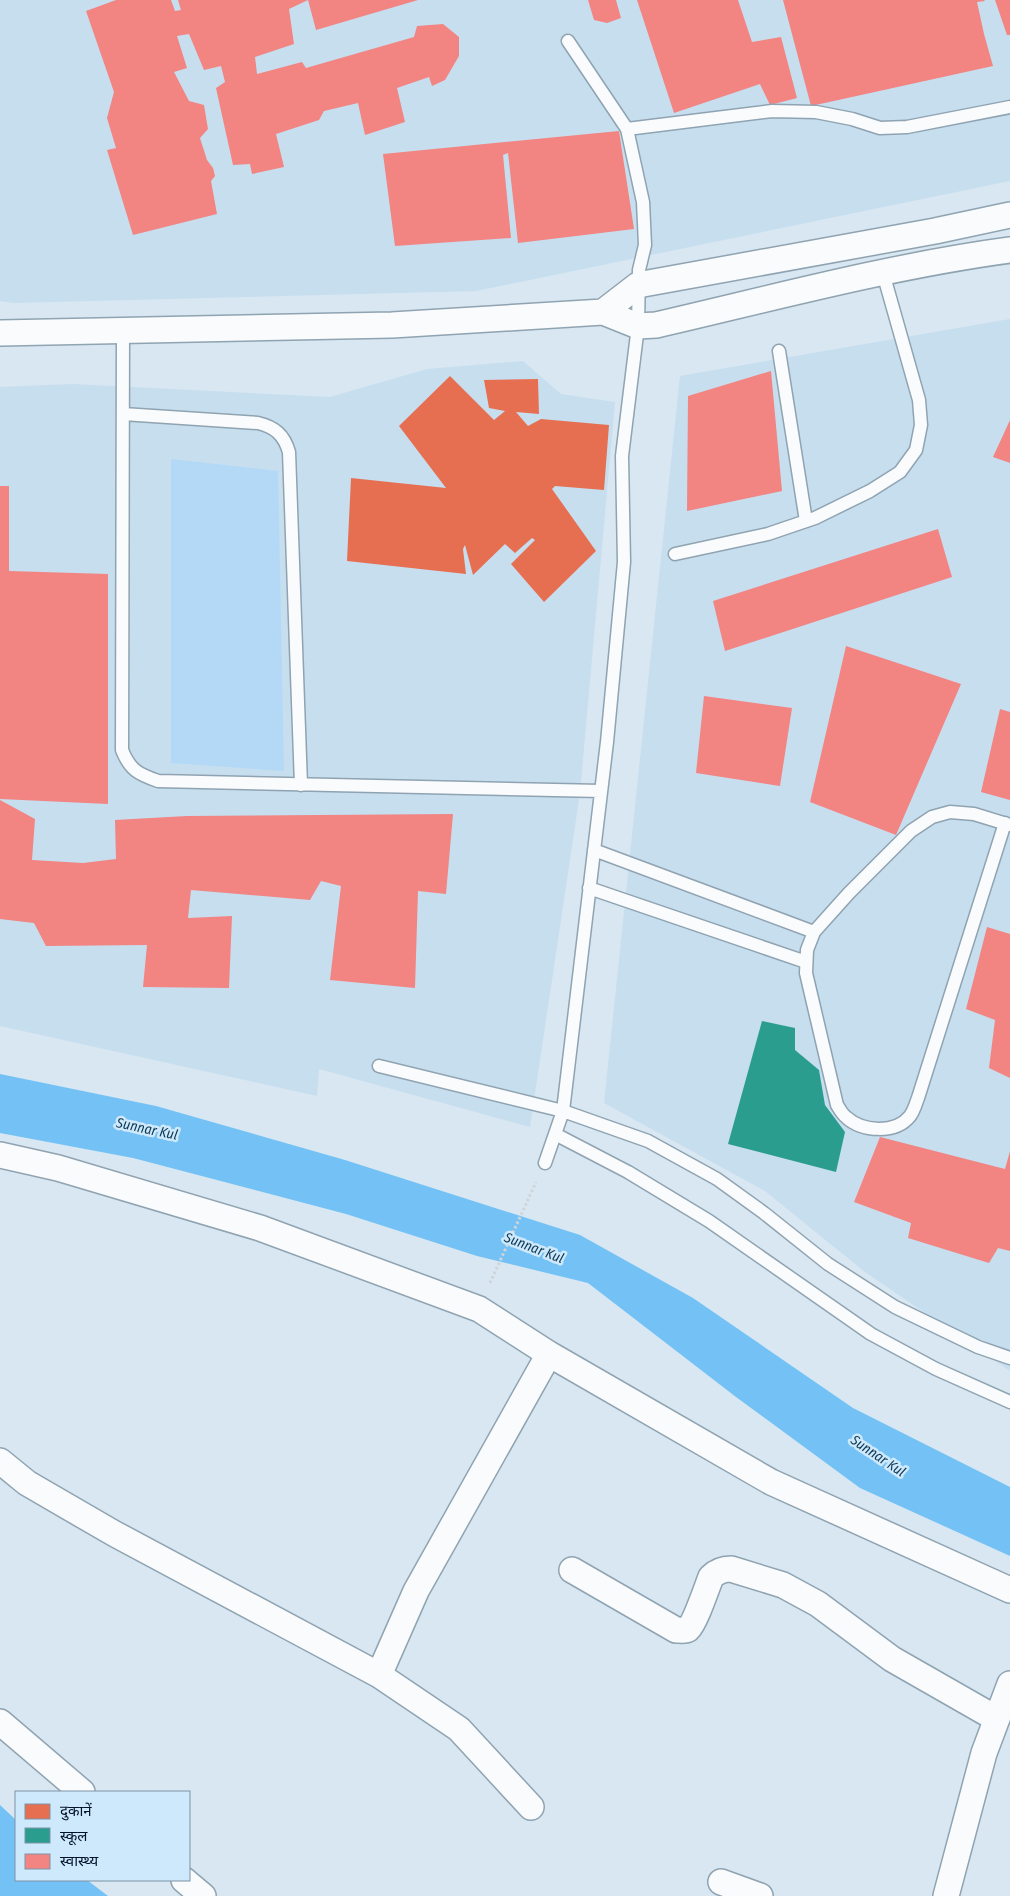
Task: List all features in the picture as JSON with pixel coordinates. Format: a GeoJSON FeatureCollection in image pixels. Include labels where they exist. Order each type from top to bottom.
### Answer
{"type":"FeatureCollection","features":[{"type":"Feature","properties":{"kind":"street"},"geometry":{"type":"LineString","coordinates":[[603,312],[638,285],[935,231],[1010,215]]}},
{"type":"Feature","properties":{"kind":"street"},"geometry":{"type":"LineString","coordinates":[[0,333],[392,325],[603,312],[638,326],[656,325],[882,273],[1010,250]]}},
{"type":"Feature","properties":{"kind":"street"},"geometry":{"type":"LineString","coordinates":[[0,1155],[58,1168],[260,1228],[479,1309],[549,1354],[771,1482],[1010,1590]]}},
{"type":"Feature","properties":{"kind":"street"},"geometry":{"type":"LineString","coordinates":[[379,1675],[416,1591],[549,1354]]}},
{"type":"Feature","properties":{"kind":"street"},"geometry":{"type":"LineString","coordinates":[[0,1461],[27,1483],[115,1534],[379,1675],[459,1730],[530,1807]]}},
{"type":"Feature","properties":{"kind":"street"},"geometry":{"type":"LineString","coordinates":[[572,1570],[676,1630],[688,1629],[711,1578],[715,1573],[723,1569],[731,1569],[783,1586],[818,1604],[892,1659],[997,1719]]}},
{"type":"Feature","properties":{"kind":"street"},"geometry":{"type":"LineString","coordinates":[[946,1896],[984,1753],[1010,1684]]}},
{"type":"Feature","properties":{"kind":"street"},"geometry":{"type":"LineString","coordinates":[[0,1722],[81,1791]]}},
{"type":"Feature","properties":{"kind":"street"},"geometry":{"type":"LineString","coordinates":[[185,1881],[203,1896]]}},
{"type":"Feature","properties":{"kind":"street"},"geometry":{"type":"LineString","coordinates":[[721,1882],[760,1896]]}},
{"type":"Feature","properties":{"kind":"lane"},"geometry":{"type":"LineString","coordinates":[[545,1163],[563,1111],[601,791],[624,562],[622,456],[638,326],[639,270],[645,246],[643,202],[627,130],[568,41]]}},
{"type":"Feature","properties":{"kind":"lane"},"geometry":{"type":"LineString","coordinates":[[627,130],[772,111],[816,112],[852,119],[880,128],[907,127],[1010,106]]}},
{"type":"Feature","properties":{"kind":"lane"},"geometry":{"type":"LineString","coordinates":[[675,554],[768,534],[806,521],[870,491],[900,472],[916,450],[921,426],[919,400],[882,273]]}},
{"type":"Feature","properties":{"kind":"lane"},"geometry":{"type":"LineString","coordinates":[[123,331],[122,750],[128,764],[141,775],[158,782],[601,791]]}},
{"type":"Feature","properties":{"kind":"lane"},"geometry":{"type":"LineString","coordinates":[[780,351],[806,521]]}},
{"type":"Feature","properties":{"kind":"lane"},"geometry":{"type":"LineString","coordinates":[[122,414],[258,422],[278,431],[285,440],[289,452],[301,784]]}},
{"type":"Feature","properties":{"kind":"lane"},"geometry":{"type":"LineString","coordinates":[[950,812],[974,814],[1007,824],[918,1098],[910,1116],[892,1128],[873,1129],[858,1124],[846,1117],[836,1105],[806,973],[808,950],[814,932],[849,893],[911,831],[932,817],[950,812]]}},
{"type":"Feature","properties":{"kind":"lane"},"geometry":{"type":"LineString","coordinates":[[594,850],[814,932]]}},
{"type":"Feature","properties":{"kind":"lane"},"geometry":{"type":"LineString","coordinates":[[590,888],[806,962]]}},
{"type":"Feature","properties":{"kind":"lane"},"geometry":{"type":"LineString","coordinates":[[378,1066],[563,1111],[648,1141],[717,1179],[764,1213],[828,1264],[895,1307],[978,1347],[1010,1358]]}},
{"type":"Feature","properties":{"kind":"lane"},"geometry":{"type":"LineString","coordinates":[[555,1134],[628,1172],[709,1220],[871,1334],[936,1369],[1010,1402]]}},
{"type":"Feature","properties":{"kind":"path"},"geometry":{"type":"LineString","coordinates":[[488,1287],[545,1163]]}},
{"type":"Feature","properties":{"kind":"shaded area"},"geometry":{"type":"Polygon","coordinates":[[[0,0],[1010,0],[1010,181],[476,291],[14,303],[0,301],[0,0]]]}},
{"type":"Feature","properties":{"kind":"shaded area"},"geometry":{"type":"Polygon","coordinates":[[[1010,319],[1010,1371],[865,1272],[765,1191],[604,1103],[680,376],[1010,319]]]}},
{"type":"Feature","properties":{"kind":"shaded area"},"geometry":{"type":"Polygon","coordinates":[[[523,361],[561,394],[615,402],[580,793],[530,1127],[319,1069],[317,1096],[0,1026],[0,387],[73,384],[330,397],[427,369],[523,361]]]}},
{"type":"Feature","properties":{"kind":"shaded area"},"geometry":{"type":"Polygon","coordinates":[[[171,459],[278,471],[284,771],[171,763],[171,459]]]}},
{"type":"Feature","properties":{"kind":"water","name":"Sunnar Kul"},"geometry":{"type":"Polygon","coordinates":[[[0,1074],[156,1106],[345,1160],[580,1235],[693,1298],[853,1408],[1010,1487],[1010,1556],[860,1488],[736,1397],[588,1283],[477,1256],[346,1214],[133,1158],[0,1133],[0,1074]]]}},
{"type":"Feature","properties":{"kind":"water"},"geometry":{"type":"Polygon","coordinates":[[[0,1805],[15,1819],[15,1881],[88,1881],[108,1896],[0,1896],[0,1805]]]}},
{"type":"Feature","properties":{"kind":"building: दुकानें"},"geometry":{"type":"Polygon","coordinates":[[[450,376],[494,420],[505,411],[489,408],[484,380],[538,379],[539,414],[516,412],[528,426],[541,419],[609,425],[604,490],[555,486],[552,489],[596,551],[544,602],[511,564],[535,540],[532,538],[515,553],[505,544],[473,575],[465,545],[463,549],[466,574],[347,561],[351,478],[446,488],[399,426],[450,376]]]}},
{"type":"Feature","properties":{"kind":"building: स्कूल"},"geometry":{"type":"Polygon","coordinates":[[[762,1021],[795,1028],[795,1050],[819,1070],[825,1105],[845,1132],[836,1172],[728,1144],[762,1021]]]}},
{"type":"Feature","properties":{"kind":"building: स्वास्थ्य"},"geometry":{"type":"Polygon","coordinates":[[[116,0],[171,0],[175,11],[181,10],[178,0],[308,0],[289,9],[294,44],[255,57],[257,74],[302,62],[306,68],[414,37],[417,26],[443,24],[459,37],[459,56],[445,80],[432,86],[429,77],[397,88],[405,122],[365,135],[358,103],[324,111],[319,120],[276,134],[284,167],[252,174],[250,164],[233,165],[216,88],[225,82],[221,66],[204,70],[189,34],[177,36],[187,68],[174,72],[189,101],[204,105],[208,129],[200,138],[207,160],[213,168],[215,176],[211,181],[217,214],[133,235],[107,150],[116,148],[107,118],[114,92],[86,11],[116,0]]]}},
{"type":"Feature","properties":{"kind":"building: स्वास्थ्य"},"geometry":{"type":"Polygon","coordinates":[[[308,0],[418,0],[316,30],[308,0]]]}},
{"type":"Feature","properties":{"kind":"building: स्वास्थ्य"},"geometry":{"type":"Polygon","coordinates":[[[588,0],[616,0],[621,18],[607,23],[594,20],[588,0]]]}},
{"type":"Feature","properties":{"kind":"building: स्वास्थ्य"},"geometry":{"type":"Polygon","coordinates":[[[637,0],[738,0],[752,42],[781,37],[797,98],[770,105],[760,84],[674,113],[637,0]]]}},
{"type":"Feature","properties":{"kind":"building: स्वास्थ्य"},"geometry":{"type":"Polygon","coordinates":[[[783,0],[984,0],[977,2],[993,66],[811,106],[783,0]]]}},
{"type":"Feature","properties":{"kind":"building: स्वास्थ्य"},"geometry":{"type":"Polygon","coordinates":[[[995,0],[1010,0],[1010,35],[1007,35],[995,0]]]}},
{"type":"Feature","properties":{"kind":"building: स्वास्थ्य"},"geometry":{"type":"Polygon","coordinates":[[[619,131],[634,229],[518,243],[508,153],[503,155],[511,238],[395,246],[383,154],[619,131]]]}},
{"type":"Feature","properties":{"kind":"building: स्वास्थ्य"},"geometry":{"type":"Polygon","coordinates":[[[771,371],[782,491],[687,511],[688,396],[771,371]]]}},
{"type":"Feature","properties":{"kind":"building: स्वास्थ्य"},"geometry":{"type":"Polygon","coordinates":[[[1010,420],[1010,463],[993,457],[1010,420]]]}},
{"type":"Feature","properties":{"kind":"building: स्वास्थ्य"},"geometry":{"type":"Polygon","coordinates":[[[0,486],[9,486],[9,571],[108,574],[108,804],[0,799],[0,486]]]}},
{"type":"Feature","properties":{"kind":"building: स्वास्थ्य"},"geometry":{"type":"Polygon","coordinates":[[[938,529],[952,577],[725,651],[713,601],[938,529]]]}},
{"type":"Feature","properties":{"kind":"building: स्वास्थ्य"},"geometry":{"type":"Polygon","coordinates":[[[846,646],[961,684],[896,835],[810,802],[846,646]]]}},
{"type":"Feature","properties":{"kind":"building: स्वास्थ्य"},"geometry":{"type":"Polygon","coordinates":[[[704,696],[792,708],[780,786],[696,773],[704,696]]]}},
{"type":"Feature","properties":{"kind":"building: स्वास्थ्य"},"geometry":{"type":"Polygon","coordinates":[[[1000,709],[1010,712],[1010,800],[981,792],[1000,709]]]}},
{"type":"Feature","properties":{"kind":"building: स्वास्थ्य"},"geometry":{"type":"Polygon","coordinates":[[[0,800],[35,819],[32,860],[83,863],[116,859],[115,820],[187,816],[453,814],[446,894],[418,891],[415,988],[330,980],[341,886],[321,881],[310,900],[191,890],[188,918],[232,916],[229,988],[143,987],[147,945],[46,946],[34,923],[0,919],[0,800]]]}},
{"type":"Feature","properties":{"kind":"building: स्वास्थ्य"},"geometry":{"type":"Polygon","coordinates":[[[987,927],[1010,934],[1010,1078],[989,1068],[995,1020],[966,1009],[987,927]]]}},
{"type":"Feature","properties":{"kind":"building: स्वास्थ्य"},"geometry":{"type":"Polygon","coordinates":[[[880,1137],[1005,1169],[1010,1151],[1010,1251],[998,1248],[989,1263],[908,1238],[911,1223],[854,1202],[880,1137]]]}}]}
